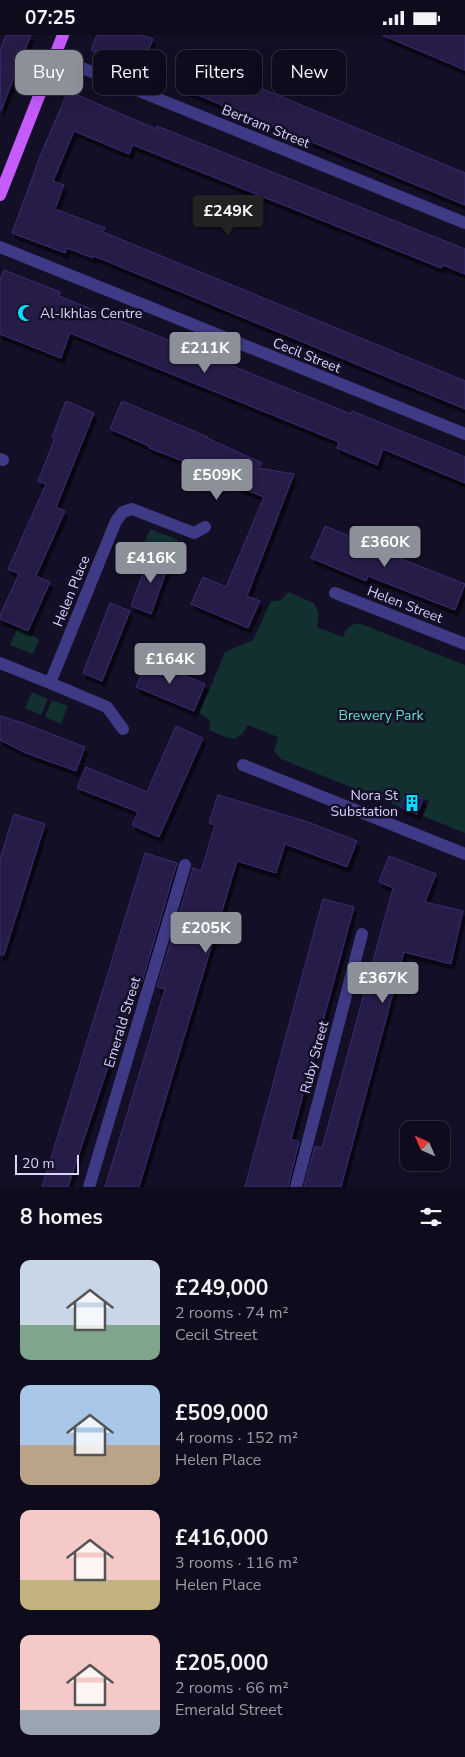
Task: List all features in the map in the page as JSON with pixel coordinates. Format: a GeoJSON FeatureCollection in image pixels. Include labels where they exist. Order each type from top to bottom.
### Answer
{"type":"FeatureCollection","features":[{"type":"Feature","properties":{"kind":"main road"},"geometry":{"type":"LineString","coordinates":[[58,50],[63,35]]}},
{"type":"Feature","properties":{"kind":"main road"},"geometry":{"type":"LineString","coordinates":[[0,195],[40,95]]}},
{"type":"Feature","properties":{"kind":"street","name":"Bertram Street"},"geometry":{"type":"LineString","coordinates":[[83,68],[465,223]]}},
{"type":"Feature","properties":{"kind":"street","name":"Cecil Street"},"geometry":{"type":"LineString","coordinates":[[0,247],[465,434]]}},
{"type":"Feature","properties":{"kind":"street","name":"Helen Place"},"geometry":{"type":"LineString","coordinates":[[50,683],[116,521],[123,512],[132,509],[194,533],[205,527]]}},
{"type":"Feature","properties":{"kind":"street","name":"Helen Street"},"geometry":{"type":"LineString","coordinates":[[335,593],[465,644]]}},
{"type":"Feature","properties":{"kind":"street"},"geometry":{"type":"LineString","coordinates":[[0,663],[107,707],[123,729]]}},
{"type":"Feature","properties":{"kind":"street"},"geometry":{"type":"LineString","coordinates":[[243,765],[465,854]]}},
{"type":"Feature","properties":{"kind":"street","name":"Emerald Street"},"geometry":{"type":"LineString","coordinates":[[88,1187],[185,865]]}},
{"type":"Feature","properties":{"kind":"street","name":"Ruby Street"},"geometry":{"type":"LineString","coordinates":[[296,1187],[362,934]]}},
{"type":"Feature","properties":{"kind":"green space"},"geometry":{"type":"Polygon","coordinates":[[[150,529],[178,540],[171,558],[143,546],[150,529]]]}},
{"type":"Feature","properties":{"kind":"green space","name":"Brewery Park"},"geometry":{"type":"Polygon","coordinates":[[[288,592],[314,603],[319,614],[317,627],[343,637],[349,627],[354,624],[361,624],[465,665],[465,833],[423,816],[429,801],[407,792],[400,807],[281,759],[274,751],[278,737],[248,725],[243,733],[235,739],[209,730],[209,721],[200,712],[225,652],[253,640],[271,601],[281,599],[288,592]]]}},
{"type":"Feature","properties":{"kind":"green space"},"geometry":{"type":"Polygon","coordinates":[[[17,629],[39,639],[33,654],[10,645],[17,629]]]}},
{"type":"Feature","properties":{"kind":"green space"},"geometry":{"type":"Polygon","coordinates":[[[32,692],[48,699],[41,715],[25,708],[32,692]]]}},
{"type":"Feature","properties":{"kind":"green space"},"geometry":{"type":"Polygon","coordinates":[[[52,700],[68,706],[61,724],[45,717],[52,700]]]}},
{"type":"Feature","properties":{"kind":"building"},"geometry":{"type":"Polygon","coordinates":[[[6,35],[31,35],[25,50],[15,50],[15,76],[1,111],[0,50],[6,35]]]}},
{"type":"Feature","properties":{"kind":"building"},"geometry":{"type":"Polygon","coordinates":[[[97,35],[142,35],[153,39],[148,50],[91,50],[97,35]]]}},
{"type":"Feature","properties":{"kind":"building"},"geometry":{"type":"Polygon","coordinates":[[[382,35],[465,35],[465,70],[382,35]]]}},
{"type":"Feature","properties":{"kind":"building"},"geometry":{"type":"Polygon","coordinates":[[[262,89],[272,93],[272,95],[277,95],[465,173],[465,205],[197,95],[262,95],[262,89]]]}},
{"type":"Feature","properties":{"kind":"building"},"geometry":{"type":"Polygon","coordinates":[[[66,95],[77,95],[156,129],[157,126],[465,249],[465,274],[443,265],[441,268],[133,145],[129,154],[74,131],[53,181],[64,185],[55,209],[105,228],[103,232],[465,381],[465,409],[94,256],[93,258],[67,248],[65,253],[12,233],[41,154],[66,95]]]}},
{"type":"Feature","properties":{"kind":"building"},"geometry":{"type":"Polygon","coordinates":[[[4,270],[60,292],[59,296],[351,414],[352,411],[465,457],[465,483],[383,449],[377,465],[337,448],[339,442],[70,333],[61,358],[0,334],[0,280],[4,270]]]}},
{"type":"Feature","properties":{"kind":"building"},"geometry":{"type":"Polygon","coordinates":[[[66,401],[94,413],[56,507],[65,511],[36,576],[50,582],[28,631],[0,619],[0,615],[19,574],[8,569],[46,484],[38,481],[55,438],[52,437],[66,401]]]}},
{"type":"Feature","properties":{"kind":"building"},"geometry":{"type":"Polygon","coordinates":[[[122,401],[208,437],[262,463],[259,468],[294,474],[247,596],[260,601],[248,628],[191,604],[203,577],[226,587],[264,497],[200,470],[201,468],[149,448],[149,446],[110,429],[122,401]]]}},
{"type":"Feature","properties":{"kind":"building"},"geometry":{"type":"Polygon","coordinates":[[[325,526],[379,550],[465,584],[455,610],[368,576],[366,581],[311,558],[325,526]]]}},
{"type":"Feature","properties":{"kind":"building"},"geometry":{"type":"Polygon","coordinates":[[[150,554],[170,561],[151,614],[131,606],[150,554]]]}},
{"type":"Feature","properties":{"kind":"building"},"geometry":{"type":"Polygon","coordinates":[[[110,603],[130,611],[102,681],[83,673],[110,603]]]}},
{"type":"Feature","properties":{"kind":"building"},"geometry":{"type":"Polygon","coordinates":[[[147,660],[205,684],[194,711],[136,687],[147,660]]]}},
{"type":"Feature","properties":{"kind":"building"},"geometry":{"type":"Polygon","coordinates":[[[0,716],[85,747],[76,771],[26,753],[0,740],[0,716]]]}},
{"type":"Feature","properties":{"kind":"building"},"geometry":{"type":"Polygon","coordinates":[[[176,726],[203,738],[159,837],[132,825],[138,812],[77,788],[86,767],[147,792],[176,726]]]}},
{"type":"Feature","properties":{"kind":"building","name":"Nora St Substation"},"geometry":{"type":"Polygon","coordinates":[[[407,792],[423,799],[417,814],[400,807],[407,792]]]}},
{"type":"Feature","properties":{"kind":"building"},"geometry":{"type":"Polygon","coordinates":[[[218,795],[308,822],[357,841],[347,867],[285,844],[276,873],[237,861],[139,1187],[105,1187],[165,989],[157,987],[193,868],[201,871],[215,825],[209,823],[218,795]]]}},
{"type":"Feature","properties":{"kind":"building"},"geometry":{"type":"Polygon","coordinates":[[[14,814],[45,824],[4,955],[0,955],[0,859],[14,814]]]}},
{"type":"Feature","properties":{"kind":"building"},"geometry":{"type":"Polygon","coordinates":[[[145,853],[177,863],[142,982],[137,980],[68,1187],[42,1187],[145,853]]]}},
{"type":"Feature","properties":{"kind":"building"},"geometry":{"type":"Polygon","coordinates":[[[389,856],[436,874],[425,902],[463,911],[451,964],[404,952],[341,1187],[304,1187],[315,1146],[322,1148],[393,888],[379,882],[389,856]]]}},
{"type":"Feature","properties":{"kind":"building"},"geometry":{"type":"Polygon","coordinates":[[[323,899],[354,907],[291,1139],[299,1142],[288,1187],[245,1187],[323,899]]]}},
{"type":"Feature","properties":{"kind":"place","name":"Al-Ikhlas Centre"},"geometry":{"type":"Point","coordinates":[26,313]}},
{"type":"Feature","properties":{"kind":"place","name":"Nora St Substation"},"geometry":{"type":"Point","coordinates":[412,803]}}]}
